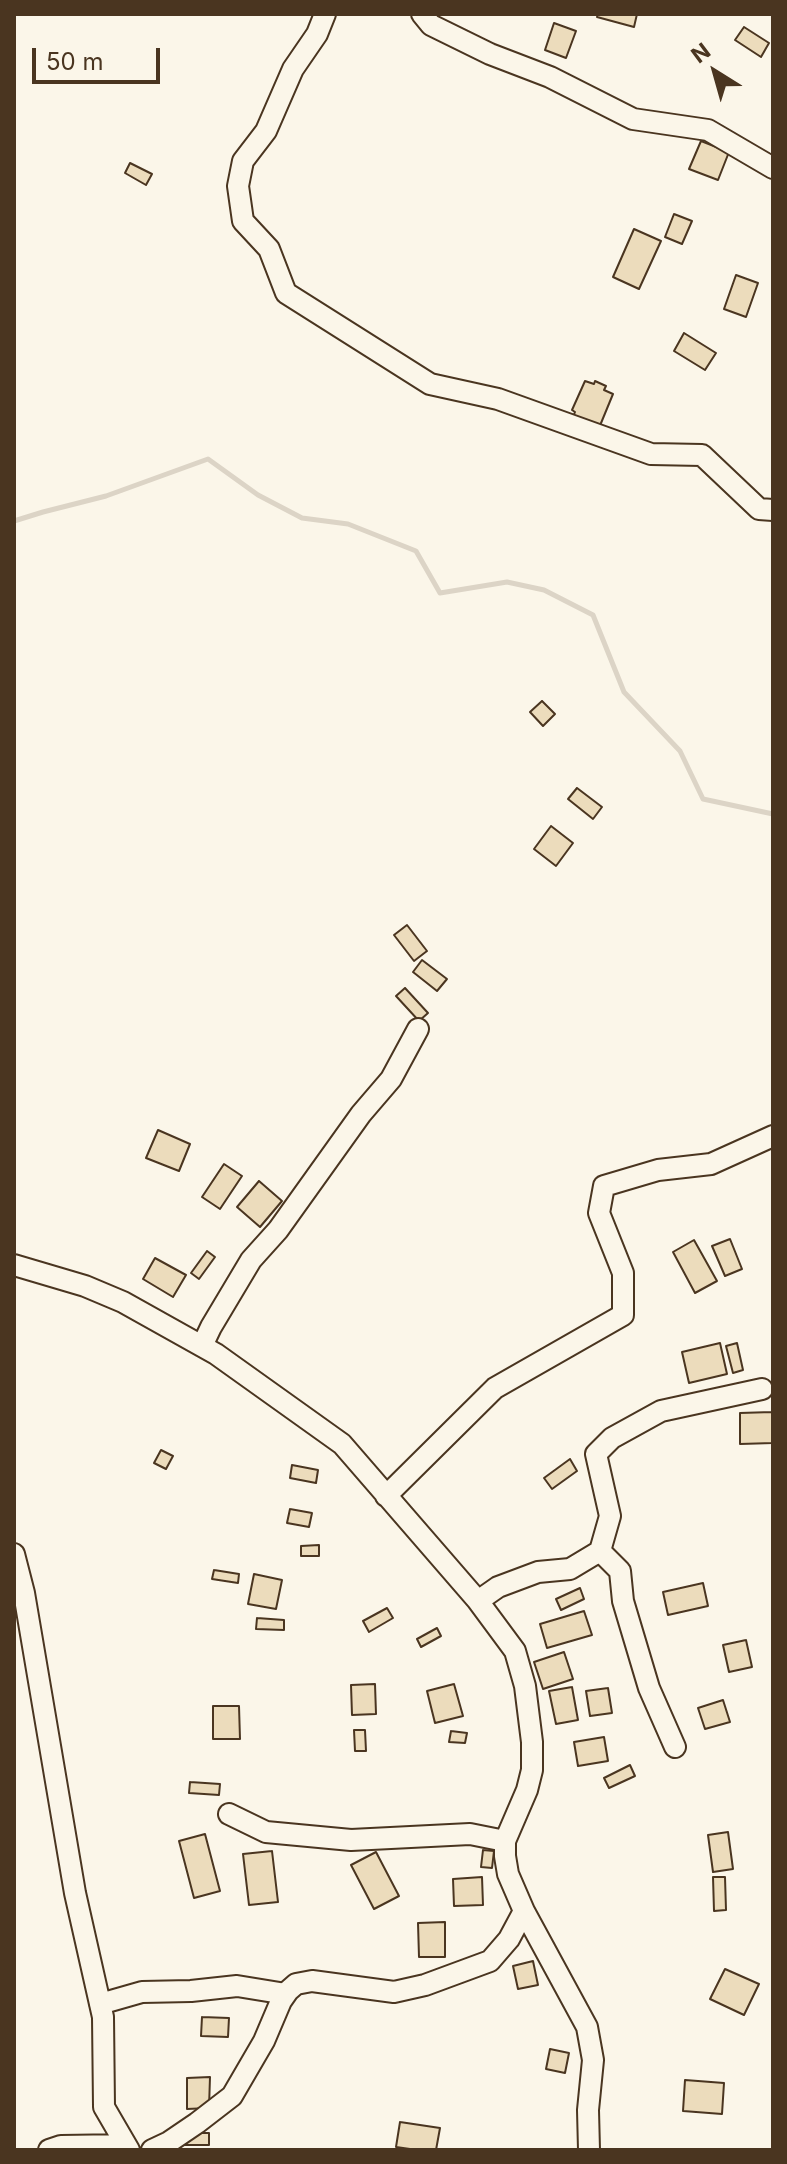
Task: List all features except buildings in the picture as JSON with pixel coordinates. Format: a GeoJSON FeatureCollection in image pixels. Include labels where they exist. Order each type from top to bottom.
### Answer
{"type":"FeatureCollection","features":[{"type":"Feature","properties":{"kind":"street"},"geometry":{"type":"LineString","coordinates":[[325,14],[317,34],[293,69],[266,131],[243,161],[238,186],[243,221],[269,249],[286,293],[430,384],[498,399],[651,454],[702,455],[759,509],[773,510]]}},
{"type":"Feature","properties":{"kind":"street"},"geometry":{"type":"LineString","coordinates":[[422,14],[431,25],[490,54],[550,77],[633,119],[708,130],[773,168]]}},
{"type":"Feature","properties":{"kind":"street"},"geometry":{"type":"LineString","coordinates":[[202,1346],[251,1260],[278,1230],[361,1114],[391,1079],[418,1029]]}},
{"type":"Feature","properties":{"kind":"street"},"geometry":{"type":"LineString","coordinates":[[386,1496],[495,1388],[623,1315],[623,1273],[599,1213],[604,1186],[658,1170],[711,1164],[773,1136]]}},
{"type":"Feature","properties":{"kind":"street"},"geometry":{"type":"LineString","coordinates":[[14,1265],[85,1286],[123,1302],[216,1354],[342,1444],[478,1601],[515,1651],[525,1686],[532,1770],[527,1790],[505,1841],[508,1874],[524,1911],[587,2027],[593,2060],[588,2110],[589,2150]]}},
{"type":"Feature","properties":{"kind":"street"},"geometry":{"type":"LineString","coordinates":[[478,1601],[498,1587],[538,1572],[570,1569],[600,1551],[610,1516],[596,1454],[612,1438],[661,1411],[762,1389]]}},
{"type":"Feature","properties":{"kind":"street"},"geometry":{"type":"LineString","coordinates":[[600,1551],[620,1571],[623,1601],[649,1688],[675,1747]]}},
{"type":"Feature","properties":{"kind":"street"},"geometry":{"type":"LineString","coordinates":[[14,1554],[24,1593],[75,1893],[103,2017],[104,2107],[127,2148]]}},
{"type":"Feature","properties":{"kind":"street"},"geometry":{"type":"LineString","coordinates":[[229,1814],[266,1832],[351,1840],[470,1834],[505,1841]]}},
{"type":"Feature","properties":{"kind":"street"},"geometry":{"type":"LineString","coordinates":[[152,2150],[169,2142],[232,2096],[264,2041],[281,2001],[296,1984],[312,1981],[394,1992],[464,1972],[490,1961],[509,1939],[524,1911]]}},
{"type":"Feature","properties":{"kind":"street"},"geometry":{"type":"LineString","coordinates":[[100,2004],[142,1992],[237,1986],[286,1994]]}},
{"type":"Feature","properties":{"kind":"street"},"geometry":{"type":"LineString","coordinates":[[49,2150],[61,2146],[127,2148]]}},
{"type":"Feature","properties":{"kind":"waterway"},"geometry":{"type":"LineString","coordinates":[[14,521],[106,496],[208,459],[258,495],[302,518],[348,524],[416,551],[440,593],[507,582],[544,590],[593,615],[624,692],[680,751],[703,799],[773,814]]}}]}
